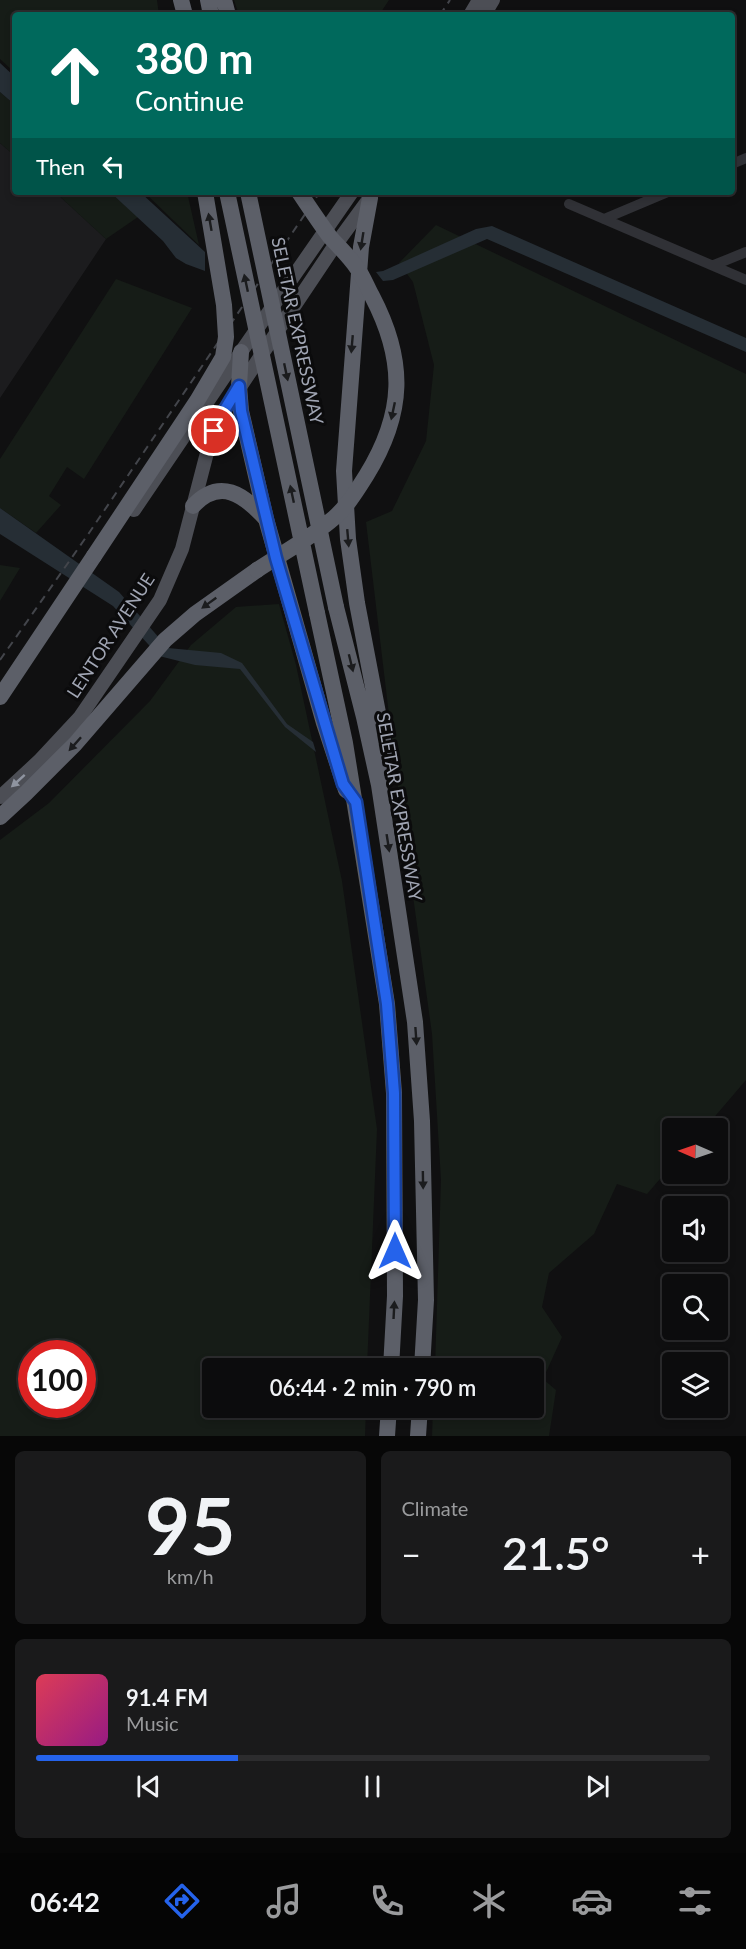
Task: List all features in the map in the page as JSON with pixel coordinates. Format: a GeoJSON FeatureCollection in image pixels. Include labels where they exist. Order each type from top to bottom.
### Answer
{"type":"FeatureCollection","features":[{"type":"Feature","properties":{"kind":"highway"},"geometry":{"type":"LineString","coordinates":[[0,697],[74,593],[198,401],[223,357],[226,336],[224,305],[206,195]]}},
{"type":"Feature","properties":{"kind":"highway"},"geometry":{"type":"LineString","coordinates":[[228,195],[345,743],[387,1004],[394,1093],[395,1296],[392,1358]]}},
{"type":"Feature","properties":{"kind":"highway","name":"SELETAR EXPRESSWAY"},"geometry":{"type":"LineString","coordinates":[[249,195],[336,607],[379,785],[416,1044],[422,1121],[426,1300],[423,1358]]}},
{"type":"Feature","properties":{"kind":"highway"},"geometry":{"type":"LineString","coordinates":[[0,817],[63,757],[147,659],[183,624],[232,587],[330,522],[344,508],[379,453],[393,412],[396,391],[396,359],[392,341],[379,309],[357,268],[331,238],[301,195]]}},
{"type":"Feature","properties":{"kind":"highway"},"geometry":{"type":"LineString","coordinates":[[372,195],[361,247],[344,471],[348,539],[357,603],[383,739],[384,765],[379,785]]}},
{"type":"Feature","properties":{"kind":"highway"},"geometry":{"type":"LineString","coordinates":[[241,352],[239,386],[241,411],[266,519],[341,779],[346,791],[356,802]]}},
{"type":"Feature","properties":{"kind":"highway"},"geometry":{"type":"LineString","coordinates":[[193,506],[210,494],[225,491],[241,496],[266,519]]}},
{"type":"Feature","properties":{"kind":"highway"},"geometry":{"type":"LineString","coordinates":[[387,1436],[388,1418]]}},
{"type":"Feature","properties":{"kind":"highway"},"geometry":{"type":"LineString","coordinates":[[418,1436],[419,1418]]}},
{"type":"Feature","properties":{"kind":"main road"},"geometry":{"type":"LineString","coordinates":[[0,704],[20,681],[74,593],[99,563],[350,195]]}},
{"type":"Feature","properties":{"kind":"main road","name":"LENTOR AVENUE"},"geometry":{"type":"LineString","coordinates":[[0,796],[59,741],[99,691],[160,600],[182,549],[214,431],[224,411],[331,251],[372,195]]}},
{"type":"Feature","properties":{"kind":"main road"},"geometry":{"type":"LineString","coordinates":[[318,240],[331,251]]}},
{"type":"Feature","properties":{"kind":"street"},"geometry":{"type":"LineString","coordinates":[[604,219],[661,195]]}},
{"type":"Feature","properties":{"kind":"street"},"geometry":{"type":"LineString","coordinates":[[569,204],[746,280]]}},
{"type":"Feature","properties":{"kind":"street"},"geometry":{"type":"LineString","coordinates":[[714,265],[746,252]]}},
{"type":"Feature","properties":{"kind":"shaded area"},"geometry":{"type":"Polygon","coordinates":[[[0,0],[157,0],[159,12],[12,12],[12,70],[0,59],[0,0]]]}},
{"type":"Feature","properties":{"kind":"shaded area"},"geometry":{"type":"Polygon","coordinates":[[[234,0],[389,0],[381,12],[238,12],[234,0]]]}},
{"type":"Feature","properties":{"kind":"shaded area"},"geometry":{"type":"Polygon","coordinates":[[[0,63],[12,74],[12,102],[0,92],[0,63]]]}},
{"type":"Feature","properties":{"kind":"shaded area"},"geometry":{"type":"Polygon","coordinates":[[[0,92],[12,102],[12,153],[0,143],[0,92]]]}},
{"type":"Feature","properties":{"kind":"shaded area"},"geometry":{"type":"Polygon","coordinates":[[[0,143],[12,153],[12,195],[58,195],[106,239],[0,398],[0,143]]]}},
{"type":"Feature","properties":{"kind":"shaded area"},"geometry":{"type":"Polygon","coordinates":[[[58,195],[113,195],[138,217],[106,239],[58,195]]]}},
{"type":"Feature","properties":{"kind":"shaded area"},"geometry":{"type":"Polygon","coordinates":[[[113,195],[143,195],[205,252],[205,271],[176,258],[163,241],[113,195]]]}},
{"type":"Feature","properties":{"kind":"shaded area"},"geometry":{"type":"Polygon","coordinates":[[[147,195],[188,195],[199,245],[147,195]]]}},
{"type":"Feature","properties":{"kind":"shaded area"},"geometry":{"type":"Polygon","coordinates":[[[436,225],[746,374],[746,1080],[714,1118],[662,1118],[662,1177],[647,1194],[617,1184],[594,1234],[549,1273],[542,1307],[562,1337],[544,1377],[544,1358],[435,1358],[441,1180],[432,1034],[395,765],[366,522],[392,511],[426,441],[434,365],[413,282],[399,263],[436,225]]]}},
{"type":"Feature","properties":{"kind":"shaded area"},"geometry":{"type":"Polygon","coordinates":[[[492,226],[746,338],[746,352],[487,239],[393,280],[383,281],[376,272],[383,271],[476,229],[492,226]]]}},
{"type":"Feature","properties":{"kind":"shaded area"},"geometry":{"type":"Polygon","coordinates":[[[116,279],[192,308],[84,479],[67,467],[49,496],[61,505],[36,533],[0,508],[0,459],[116,279]]]}},
{"type":"Feature","properties":{"kind":"shaded area"},"geometry":{"type":"Polygon","coordinates":[[[0,508],[119,592],[168,648],[221,653],[242,663],[287,724],[313,742],[316,752],[285,727],[240,669],[195,665],[159,656],[113,606],[0,534],[0,508]]]}},
{"type":"Feature","properties":{"kind":"shaded area"},"geometry":{"type":"Polygon","coordinates":[[[0,565],[20,568],[0,601],[0,565]]]}},
{"type":"Feature","properties":{"kind":"shaded area"},"geometry":{"type":"Polygon","coordinates":[[[279,604],[296,665],[342,881],[377,1129],[367,1358],[202,1358],[202,1418],[366,1418],[365,1436],[0,1436],[0,840],[49,803],[150,701],[191,645],[236,607],[279,604]]]}},
{"type":"Feature","properties":{"kind":"shaded area"},"geometry":{"type":"Polygon","coordinates":[[[544,1380],[556,1390],[549,1436],[432,1436],[433,1418],[544,1418],[544,1380]]]}},
{"type":"Feature","properties":{"kind":"railway"},"geometry":{"type":"LineString","coordinates":[[442,12],[450,0]]}},
{"type":"Feature","properties":{"kind":"railway"},"geometry":{"type":"LineString","coordinates":[[0,660],[318,195]]}},
{"type":"Feature","properties":{"kind":"route"},"geometry":{"type":"LineString","coordinates":[[214,431],[239,386],[241,411],[281,576],[343,784],[356,802],[387,1004],[394,1093],[395,1251]]}}]}
